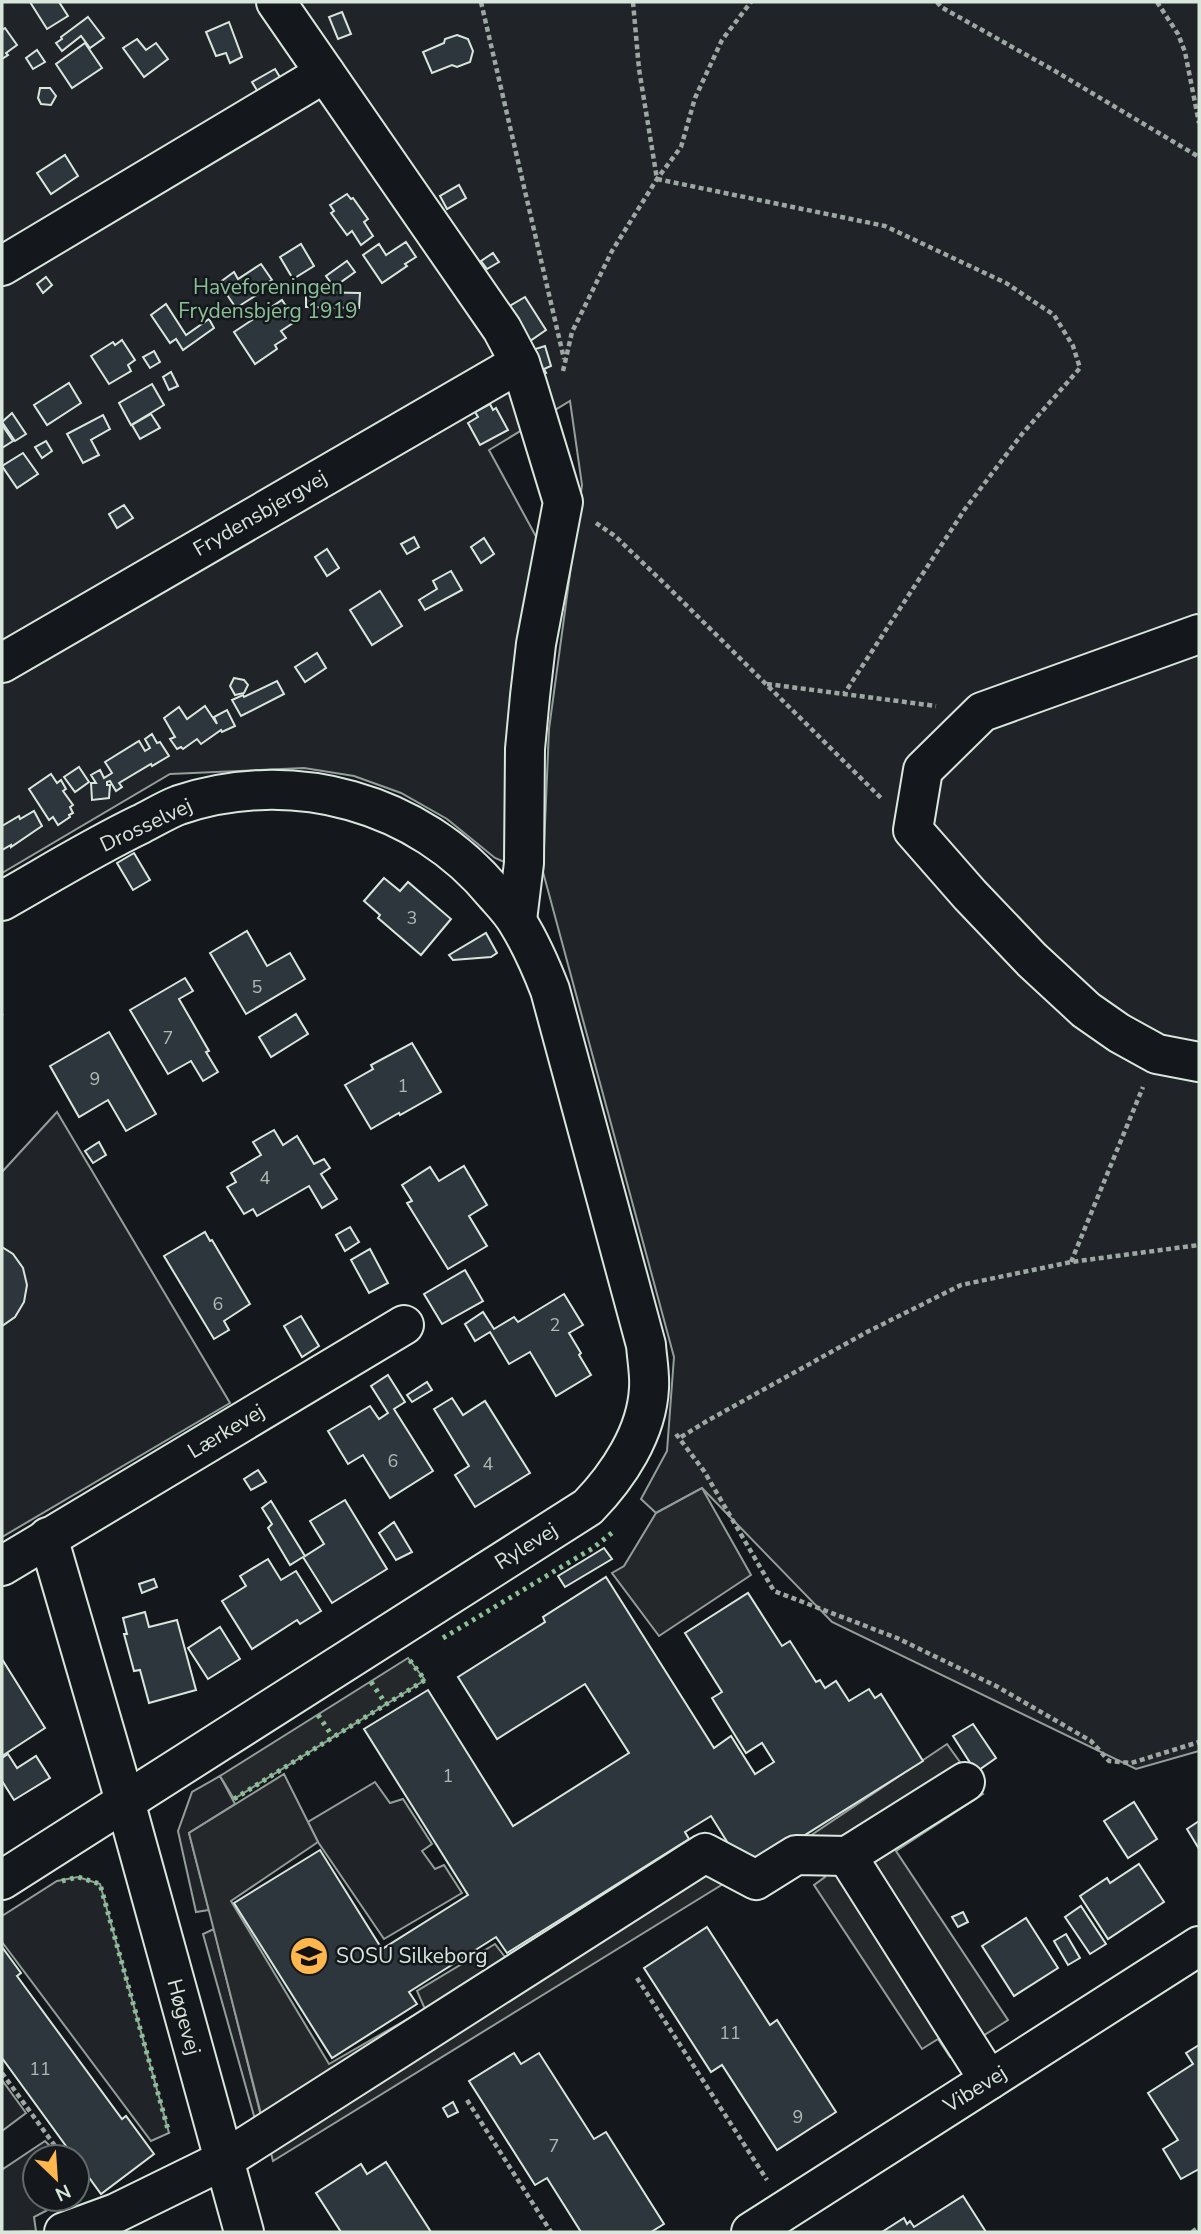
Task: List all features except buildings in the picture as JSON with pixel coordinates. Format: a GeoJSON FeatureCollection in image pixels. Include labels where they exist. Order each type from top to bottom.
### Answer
{"type":"FeatureCollection","features":[{"type":"Feature","properties":{"kind":"street"},"geometry":{"type":"LineString","coordinates":[[276,2],[502,329],[520,363],[558,478],[563,502],[536,644],[524,749],[524,863],[517,920]]}},
{"type":"Feature","properties":{"kind":"street"},"geometry":{"type":"LineString","coordinates":[[2,266],[325,72]]}},
{"type":"Feature","properties":{"kind":"street","name":"Frydensbjergvej"},"geometry":{"type":"LineString","coordinates":[[2,663],[520,363]]}},
{"type":"Feature","properties":{"kind":"street"},"geometry":{"type":"LineString","coordinates":[[1199,634],[982,712],[923,770],[913,830],[970,895],[1060,988],[1086,1010],[1119,1033],[1157,1054],[1199,1062]]}},
{"type":"Feature","properties":{"kind":"street","name":"Drosselvej"},"geometry":{"type":"LineString","coordinates":[[2,901],[120,834],[178,806],[241,791],[305,790],[368,804],[426,831],[477,871],[517,920],[536,954],[550,990]]}},
{"type":"Feature","properties":{"kind":"street","name":"Rylevej"},"geometry":{"type":"LineString","coordinates":[[2,1880],[588,1507],[618,1474],[630,1452],[645,1409],[649,1388],[646,1345],[550,990]]}},
{"type":"Feature","properties":{"kind":"street","name":"Lærkevej"},"geometry":{"type":"LineString","coordinates":[[2,1566],[404,1325]]}},
{"type":"Feature","properties":{"kind":"street"},"geometry":{"type":"LineString","coordinates":[[48,1537],[125,1801]]}},
{"type":"Feature","properties":{"kind":"street"},"geometry":{"type":"LineString","coordinates":[[64,2232],[116,2213],[224,2160],[705,1853],[756,1880],[796,1855],[847,1856],[965,1782]]}},
{"type":"Feature","properties":{"kind":"street","name":"Høgevej"},"geometry":{"type":"LineString","coordinates":[[125,1801],[244,2232]]}},
{"type":"Feature","properties":{"kind":"street"},"geometry":{"type":"LineString","coordinates":[[847,1856],[989,2080]]}},
{"type":"Feature","properties":{"kind":"street","name":"Vibevej"},"geometry":{"type":"LineString","coordinates":[[751,2232],[1199,1946]]}},
{"type":"Feature","properties":{"kind":"path"},"geometry":{"type":"LineString","coordinates":[[481,2],[564,360]]}},
{"type":"Feature","properties":{"kind":"path"},"geometry":{"type":"LineString","coordinates":[[632,2],[639,69],[657,180]]}},
{"type":"Feature","properties":{"kind":"path"},"geometry":{"type":"LineString","coordinates":[[563,374],[572,332],[612,251],[681,147],[695,98],[722,40],[751,2]]}},
{"type":"Feature","properties":{"kind":"path"},"geometry":{"type":"LineString","coordinates":[[937,2],[941,7],[1199,157]]}},
{"type":"Feature","properties":{"kind":"path"},"geometry":{"type":"LineString","coordinates":[[1157,2],[1178,34],[1185,52],[1199,123]]}},
{"type":"Feature","properties":{"kind":"path"},"geometry":{"type":"LineString","coordinates":[[657,180],[885,226],[1006,283],[1054,315],[1073,346],[1080,368],[1022,434],[965,509],[844,694]]}},
{"type":"Feature","properties":{"kind":"path"},"geometry":{"type":"LineString","coordinates":[[563,502],[615,536],[913,830]]}},
{"type":"Feature","properties":{"kind":"path"},"geometry":{"type":"LineString","coordinates":[[766,684],[982,712]]}},
{"type":"Feature","properties":{"kind":"path"},"geometry":{"type":"LineString","coordinates":[[1071,1262],[1157,1054]]}},
{"type":"Feature","properties":{"kind":"path"},"geometry":{"type":"LineString","coordinates":[[681,1437],[867,1332],[961,1285],[1071,1262],[1199,1245]]}},
{"type":"Feature","properties":{"kind":"path"},"geometry":{"type":"LineString","coordinates":[[645,1409],[681,1437],[704,1471],[774,1591],[897,1638],[996,1686],[1091,1741],[1109,1761],[1131,1763],[1199,1742]]}},
{"type":"Feature","properties":{"kind":"path"},"geometry":{"type":"LineString","coordinates":[[637,1978],[786,2210]]}},
{"type":"Feature","properties":{"kind":"path"},"geometry":{"type":"LineString","coordinates":[[2,2073],[53,2143]]}},
{"type":"Feature","properties":{"kind":"path"},"geometry":{"type":"LineString","coordinates":[[467,2100],[551,2232]]}},
{"type":"Feature","properties":{"kind":"path"},"geometry":{"type":"LineString","coordinates":[[1192,2232],[1199,2227]]}},
{"type":"Feature","properties":{"kind":"green space","name":"Haveforeningen Frydensbjerg 1919"},"geometry":{"type":"Polygon","coordinates":[[[2,2],[1199,2],[1199,1751],[1136,1769],[832,1622],[702,1488],[656,1513],[641,1499],[667,1451],[674,1357],[543,872],[549,729],[582,485],[570,401],[489,450],[545,553],[509,864],[495,858],[447,819],[401,793],[354,776],[304,768],[170,774],[2,873],[2,2]]]}},
{"type":"Feature","properties":{"kind":"green space"},"geometry":{"type":"Polygon","coordinates":[[[57,1112],[230,1403],[2,1537],[2,1172],[57,1112]]]}},
{"type":"Feature","properties":{"kind":"green space"},"geometry":{"type":"Polygon","coordinates":[[[220,1776],[235,1804],[189,1833],[209,1910],[196,1912],[178,1831],[192,1792],[220,1776]]]}},
{"type":"Feature","properties":{"kind":"green space"},"geometry":{"type":"Polygon","coordinates":[[[375,1782],[390,1803],[403,1799],[432,1844],[422,1851],[435,1869],[444,1865],[462,1893],[384,1939],[318,1842],[308,1822],[375,1782]]]}},
{"type":"Feature","properties":{"kind":"green space"},"geometry":{"type":"Polygon","coordinates":[[[78,1877],[100,1884],[169,2133],[151,2141],[2,1942],[2,1916],[57,1881],[78,1877]]]}},
{"type":"Feature","properties":{"kind":"green space"},"geometry":{"type":"Polygon","coordinates":[[[214,1929],[262,2120],[256,2123],[203,1934],[214,1929]]]}},
{"type":"Feature","properties":{"kind":"green space"},"geometry":{"type":"Polygon","coordinates":[[[2,2080],[26,2113],[2,2131],[2,2080]]]}},
{"type":"Feature","properties":{"kind":"green space"},"geometry":{"type":"Polygon","coordinates":[[[21,2157],[21,2213],[42,2213],[34,2217],[36,2231],[2,2232],[2,2167],[3,2169],[21,2157]]]}},
{"type":"Feature","properties":{"kind":"shaded area"},"geometry":{"type":"Polygon","coordinates":[[[702,1488],[751,1575],[659,1636],[612,1573],[624,1566],[656,1513],[702,1488]]]}},
{"type":"Feature","properties":{"kind":"shaded area"},"geometry":{"type":"Polygon","coordinates":[[[408,1658],[425,1680],[234,1799],[220,1776],[408,1658]]]}},
{"type":"Feature","properties":{"kind":"shaded area"},"geometry":{"type":"Polygon","coordinates":[[[947,1744],[983,1794],[896,1851],[1008,2020],[950,2057],[938,2039],[922,2049],[814,1885],[825,1877],[801,1842],[947,1744]]]}},
{"type":"Feature","properties":{"kind":"shaded area"},"geometry":{"type":"Polygon","coordinates":[[[284,1774],[318,1842],[231,1901],[329,2064],[425,2009],[417,1991],[495,1944],[505,1957],[698,1835],[728,1881],[273,2161],[189,1833],[284,1774]]]}},
{"type":"Feature","properties":{"kind":"hedge"},"geometry":{"type":"LineString","coordinates":[[443,1638],[593,1548],[613,1532]]}},
{"type":"Feature","properties":{"kind":"hedge"},"geometry":{"type":"LineString","coordinates":[[234,1799],[425,1680],[408,1658]]}},
{"type":"Feature","properties":{"kind":"hedge"},"geometry":{"type":"LineString","coordinates":[[371,1682],[386,1704]]}},
{"type":"Feature","properties":{"kind":"hedge"},"geometry":{"type":"LineString","coordinates":[[318,1715],[333,1737]]}},
{"type":"Feature","properties":{"kind":"hedge"},"geometry":{"type":"LineString","coordinates":[[62,1881],[78,1877],[100,1884],[169,2133]]}},
{"type":"Feature","properties":{"kind":"place","name":"SOSU Silkeborg"},"geometry":{"type":"Point","coordinates":[309,1956]}}]}
